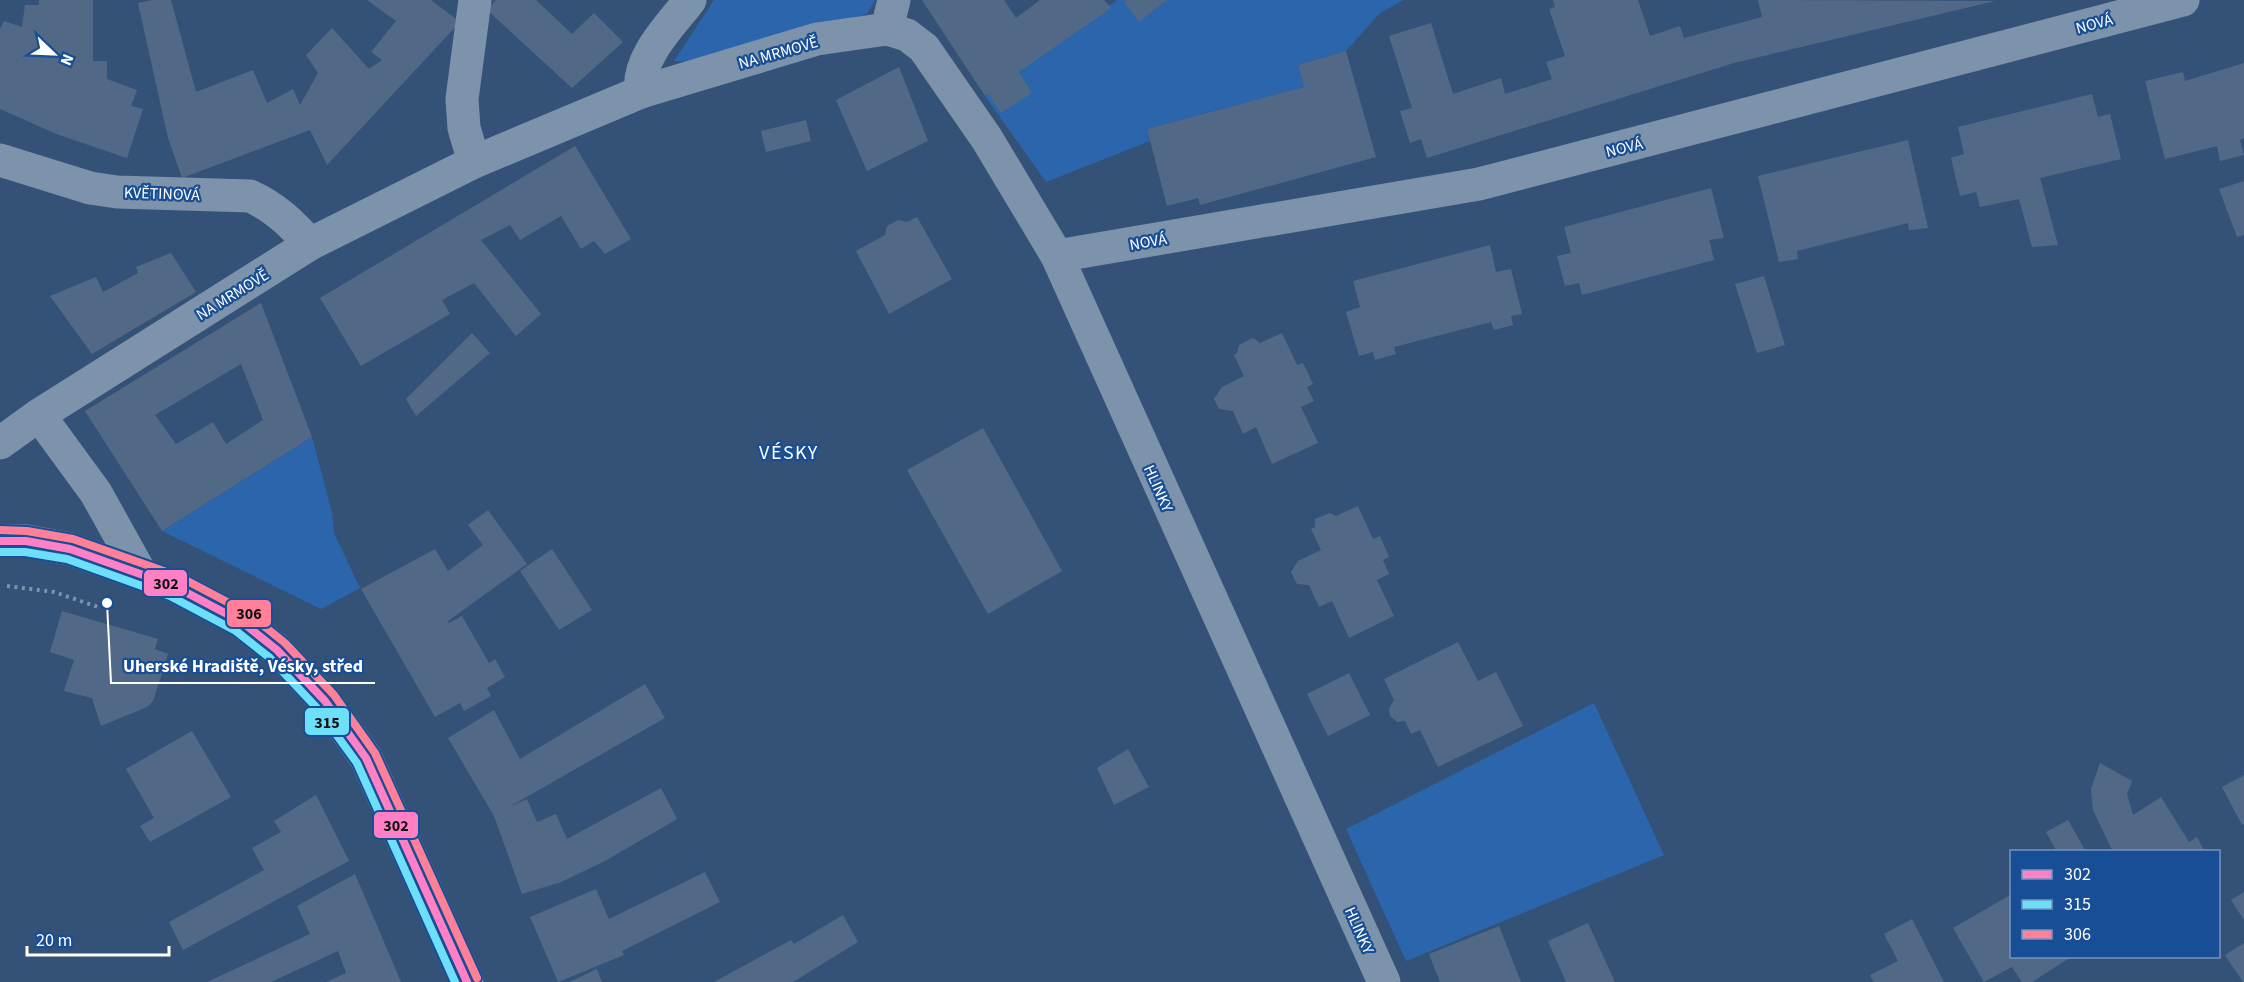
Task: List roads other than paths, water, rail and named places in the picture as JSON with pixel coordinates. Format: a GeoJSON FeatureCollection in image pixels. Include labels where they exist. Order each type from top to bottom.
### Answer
{"type":"FeatureCollection","features":[{"type":"Feature","properties":{"kind":"street"},"geometry":{"type":"LineString","coordinates":[[474,162],[464,128],[462,99],[475,0]]}},
{"type":"Feature","properties":{"kind":"street"},"geometry":{"type":"LineString","coordinates":[[642,92],[640,83],[645,64],[690,0]]}},
{"type":"Feature","properties":{"kind":"street","name":"NOVÁ"},"geometry":{"type":"LineString","coordinates":[[1057,256],[1479,184],[2183,0]]}},
{"type":"Feature","properties":{"kind":"street","name":"NA MRMOVĚ"},"geometry":{"type":"LineString","coordinates":[[0,443],[39,415],[310,244],[474,162],[642,92],[891,15]]}},
{"type":"Feature","properties":{"kind":"street","name":"HLINKY"},"geometry":{"type":"LineString","coordinates":[[891,15],[907,35],[924,48],[987,139],[1057,256],[1384,982]]}},
{"type":"Feature","properties":{"kind":"street","name":"KVĚTINOVÁ"},"geometry":{"type":"LineString","coordinates":[[0,160],[90,188],[117,192],[250,196],[267,203],[289,221],[310,244]]}},
{"type":"Feature","properties":{"kind":"street"},"geometry":{"type":"LineString","coordinates":[[39,415],[96,493],[141,574]]}},
{"type":"Feature","properties":{"kind":"street"},"geometry":{"type":"LineString","coordinates":[[0,541],[26,541],[70,549],[174,586],[242,622],[277,650],[325,701],[366,758],[467,982]]}},
{"type":"Feature","properties":{"kind":"place","name":"Uherské Hradiště, Vésky, střed"},"geometry":{"type":"Point","coordinates":[107,603]}},
{"type":"Feature","properties":{"kind":"district","name":"VÉSKY"},"geometry":{"type":"Point","coordinates":[789,452]}}]}
